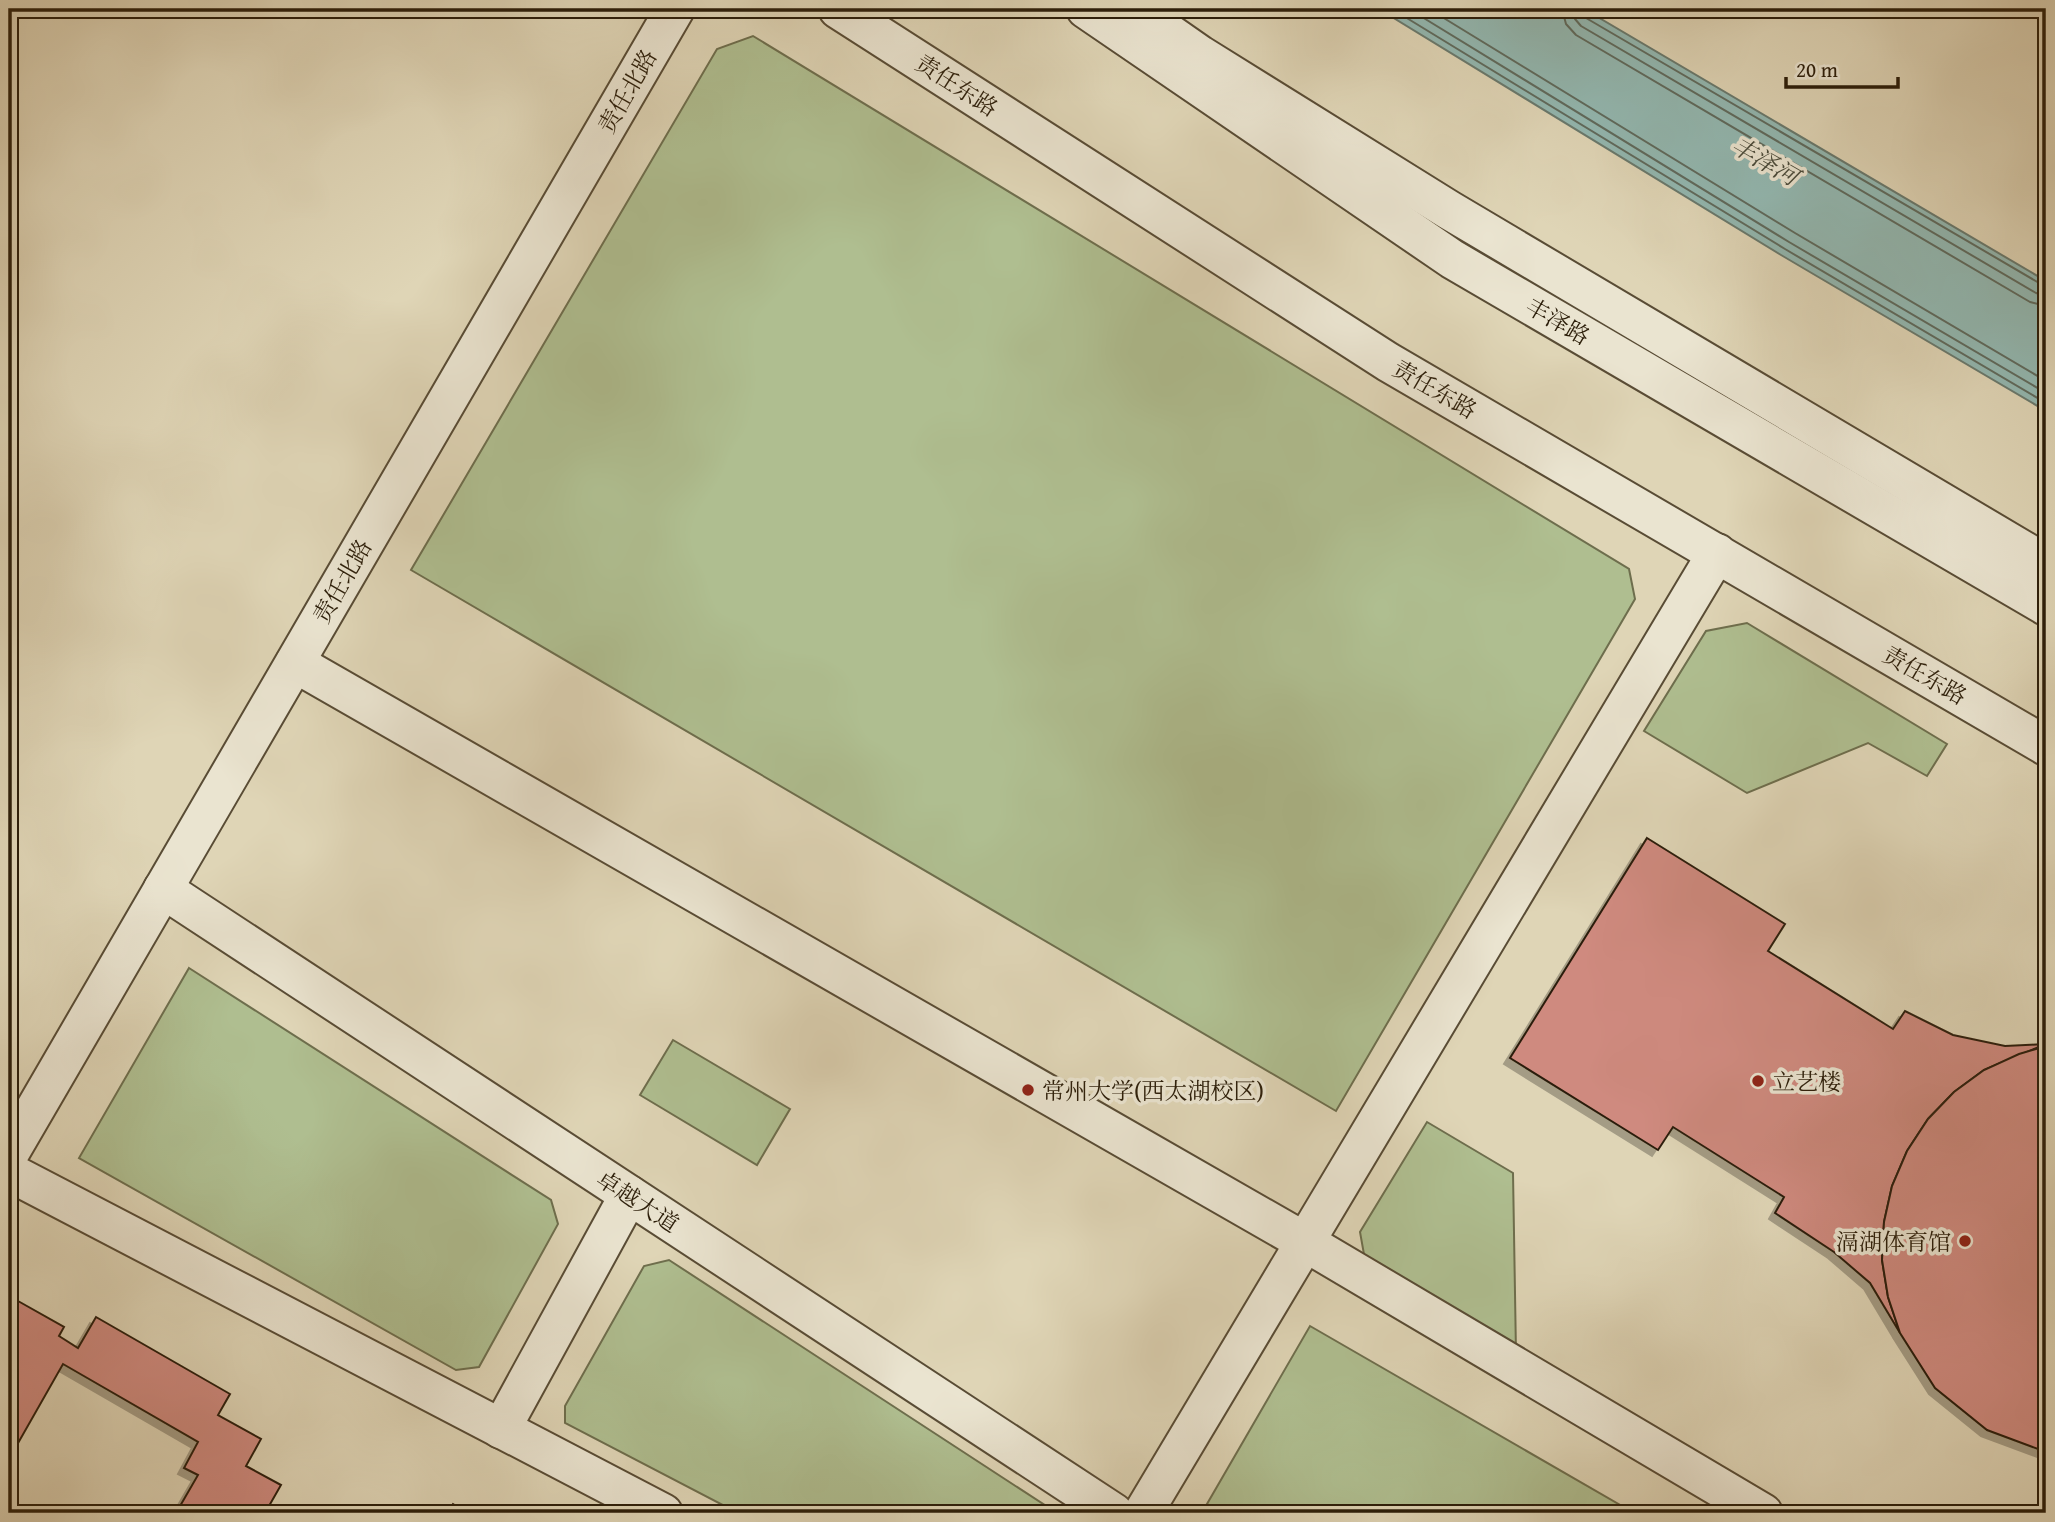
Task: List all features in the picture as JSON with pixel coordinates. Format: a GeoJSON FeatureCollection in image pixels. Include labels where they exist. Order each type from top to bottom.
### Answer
{"type":"FeatureCollection","features":[{"type":"Feature","properties":{"kind":"street","name":"责任北路"},"geometry":{"type":"LineString","coordinates":[[9,1154],[676,9]]}},
{"type":"Feature","properties":{"kind":"street","name":"责任东路"},"geometry":{"type":"LineString","coordinates":[[838,9],[1388,362],[2046,746]]}},
{"type":"Feature","properties":{"kind":"street","name":"丰泽路"},"geometry":{"type":"LineString","coordinates":[[1086,9],[1452,259],[2046,606]]}},
{"type":"Feature","properties":{"kind":"street","name":"丰泽路"},"geometry":{"type":"LineString","coordinates":[[1135,9],[1200,55],[1449,210],[2046,564]]}},
{"type":"Feature","properties":{"kind":"street"},"geometry":{"type":"LineString","coordinates":[[1143,1513],[1717,553]]}},
{"type":"Feature","properties":{"kind":"street"},"geometry":{"type":"LineString","coordinates":[[295,663],[1305,1242],[1763,1513]]}},
{"type":"Feature","properties":{"kind":"street","name":"卓越大道"},"geometry":{"type":"LineString","coordinates":[[163,889],[1114,1513]]}},
{"type":"Feature","properties":{"kind":"street"},"geometry":{"type":"LineString","coordinates":[[9,1172],[663,1513]]}},
{"type":"Feature","properties":{"kind":"street"},"geometry":{"type":"LineString","coordinates":[[501,1429],[629,1195]]}},
{"type":"Feature","properties":{"kind":"green space"},"geometry":{"type":"Polygon","coordinates":[[[753,36],[1629,569],[1635,599],[1336,1111],[411,570],[717,49],[753,36]]]}},
{"type":"Feature","properties":{"kind":"green space"},"geometry":{"type":"Polygon","coordinates":[[[1747,623],[1947,744],[1927,776],[1868,743],[1747,793],[1644,731],[1706,631],[1747,623]]]}},
{"type":"Feature","properties":{"kind":"green space"},"geometry":{"type":"Polygon","coordinates":[[[189,968],[551,1200],[558,1224],[479,1367],[456,1370],[79,1158],[189,968]]]}},
{"type":"Feature","properties":{"kind":"green space"},"geometry":{"type":"Polygon","coordinates":[[[673,1040],[790,1109],[757,1165],[640,1095],[673,1040]]]}},
{"type":"Feature","properties":{"kind":"green space"},"geometry":{"type":"Polygon","coordinates":[[[1427,1122],[1513,1173],[1516,1353],[1365,1260],[1360,1232],[1427,1122]]]}},
{"type":"Feature","properties":{"kind":"green space"},"geometry":{"type":"Polygon","coordinates":[[[669,1260],[1057,1513],[738,1513],[565,1423],[565,1406],[644,1266],[669,1260]]]}},
{"type":"Feature","properties":{"kind":"green space"},"geometry":{"type":"Polygon","coordinates":[[[1310,1326],[1634,1513],[1222,1513],[1207,1504],[1310,1326]]]}},
{"type":"Feature","properties":{"kind":"water","name":"丰泽河"},"geometry":{"type":"Polygon","coordinates":[[[1379,9],[1584,9],[2046,281],[2046,411],[1781,255],[1379,9]]]}},
{"type":"Feature","properties":{"kind":"building","name":"立艺楼"},"geometry":{"type":"Polygon","coordinates":[[[1647,838],[1785,924],[1768,951],[1893,1029],[1905,1011],[1953,1035],[2005,1046],[2046,1044],[1984,1070],[1954,1092],[1928,1119],[1907,1151],[1892,1186],[1884,1222],[1882,1260],[1888,1297],[1900,1333],[1870,1283],[1834,1252],[1775,1213],[1784,1197],[1673,1127],[1658,1150],[1510,1058],[1647,838]]]}},
{"type":"Feature","properties":{"kind":"building","name":"滆湖体育馆"},"geometry":{"type":"Polygon","coordinates":[[[2046,1046],[2046,1452],[1987,1430],[1935,1388],[1900,1333],[1888,1297],[1882,1260],[1884,1222],[1892,1186],[1907,1151],[1928,1119],[1954,1092],[1984,1070],[2019,1054],[2046,1046]]]}},
{"type":"Feature","properties":{"kind":"building"},"geometry":{"type":"Polygon","coordinates":[[[18,1301],[64,1327],[59,1336],[78,1348],[96,1317],[230,1394],[218,1415],[261,1439],[246,1466],[281,1485],[265,1513],[176,1513],[198,1475],[184,1468],[198,1442],[63,1364],[9,1459],[9,1317],[18,1301]]]}},
{"type":"Feature","properties":{"kind":"building"},"geometry":{"type":"Polygon","coordinates":[[[453,1504],[468,1513],[447,1513],[453,1504]]]}},
{"type":"Feature","properties":{"kind":"place","name":"立艺楼"},"geometry":{"type":"Point","coordinates":[1758,1081]}},
{"type":"Feature","properties":{"kind":"place","name":"常州大学(西太湖校区)"},"geometry":{"type":"Point","coordinates":[1028,1090]}},
{"type":"Feature","properties":{"kind":"place","name":"滆湖体育馆"},"geometry":{"type":"Point","coordinates":[1965,1241]}}]}
